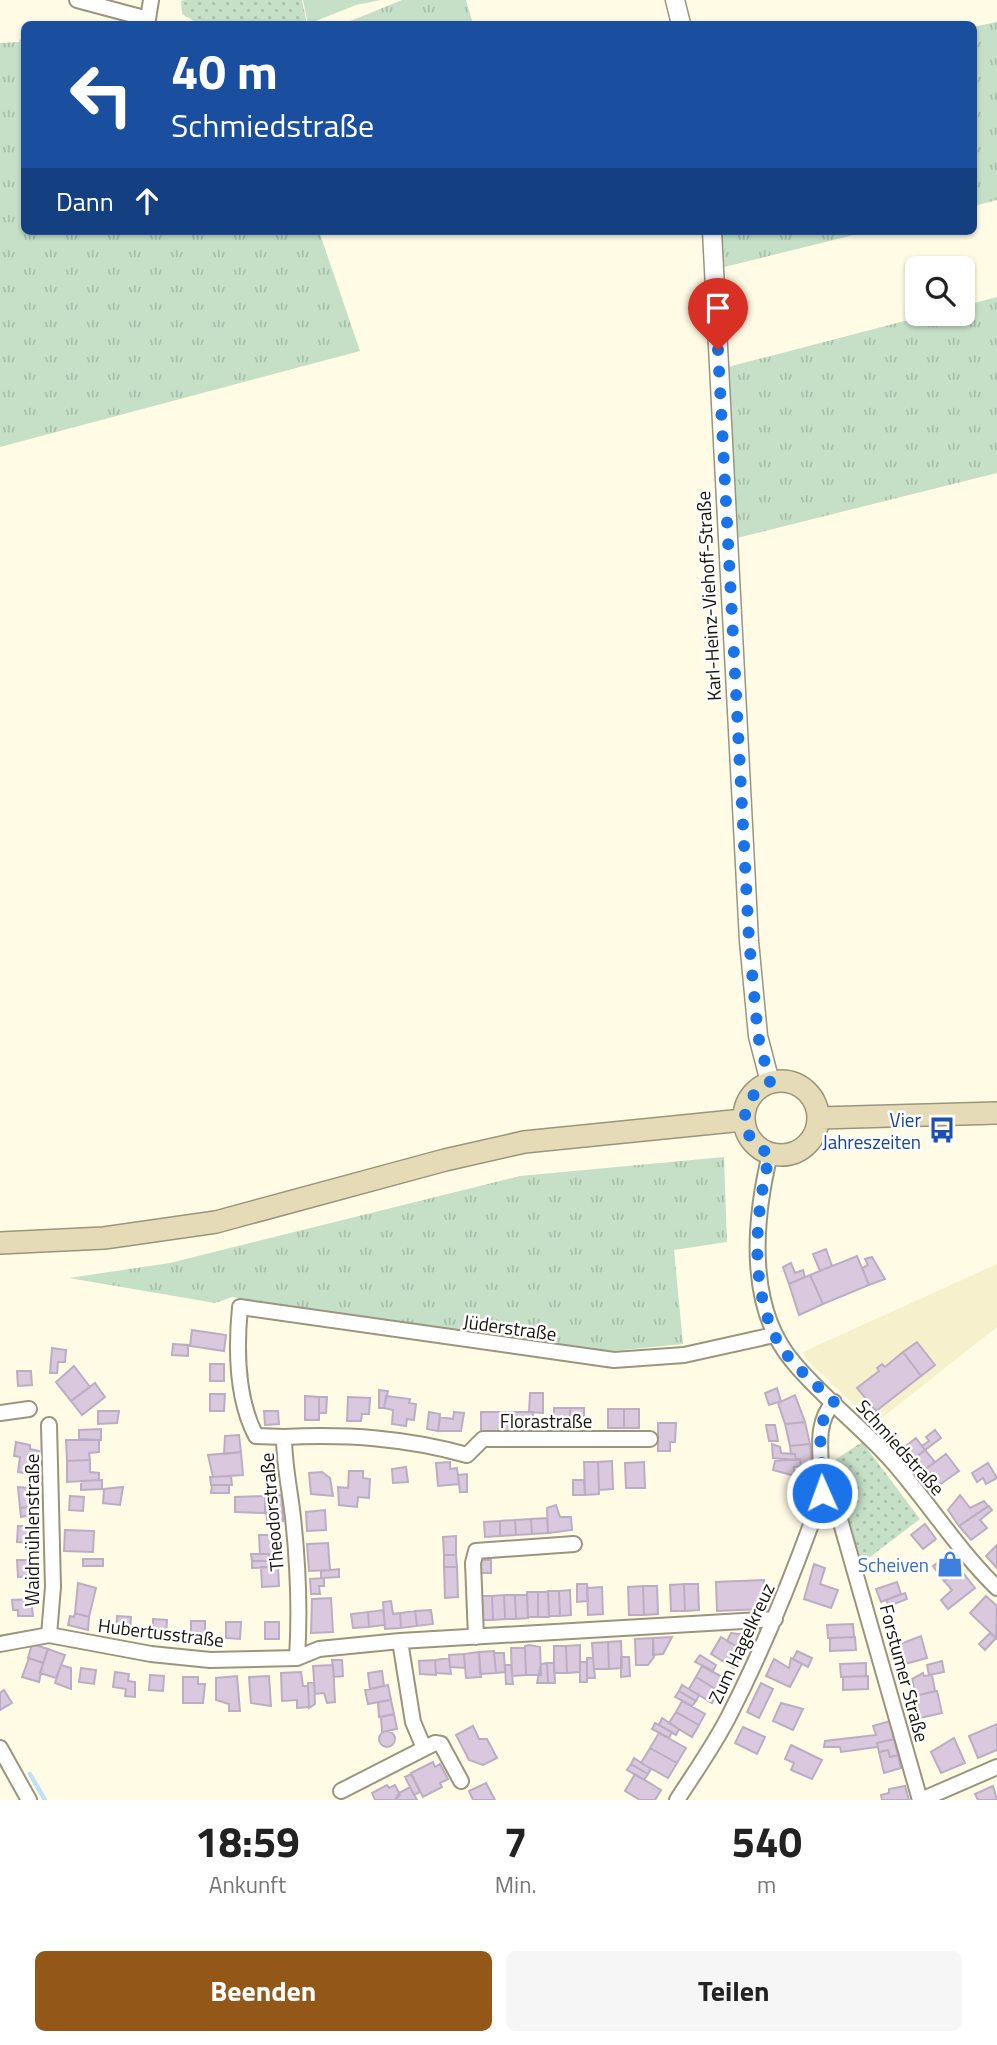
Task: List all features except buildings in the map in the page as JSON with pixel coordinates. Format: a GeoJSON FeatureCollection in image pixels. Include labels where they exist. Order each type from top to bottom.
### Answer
{"type":"FeatureCollection","features":[{"type":"Feature","properties":{"kind":"main road"},"geometry":{"type":"LineString","coordinates":[[770,1082],[793,1082],[804,1087],[817,1107],[819,1118],[817,1130],[803,1148],[793,1154],[770,1154],[751,1141],[743,1120],[750,1096],[770,1082]]}},
{"type":"Feature","properties":{"kind":"main road"},"geometry":{"type":"LineString","coordinates":[[819,1118],[997,1112]]}},
{"type":"Feature","properties":{"kind":"main road"},"geometry":{"type":"LineString","coordinates":[[0,1243],[104,1238],[216,1222],[445,1160],[524,1142],[743,1120]]}},
{"type":"Feature","properties":{"kind":"street"},"geometry":{"type":"LineString","coordinates":[[77,0],[148,19],[151,0]]}},
{"type":"Feature","properties":{"kind":"street"},"geometry":{"type":"LineString","coordinates":[[675,0],[680,21]]}},
{"type":"Feature","properties":{"kind":"street","name":"Karl-Heinz-Viehoff-Straße"},"geometry":{"type":"LineString","coordinates":[[712,235],[749,940],[758,1036],[770,1082]]}},
{"type":"Feature","properties":{"kind":"street"},"geometry":{"type":"LineString","coordinates":[[770,1154],[761,1192],[758,1231],[763,1295],[774,1335]]}},
{"type":"Feature","properties":{"kind":"street","name":"Jüderstraße"},"geometry":{"type":"LineString","coordinates":[[240,1307],[614,1360],[684,1355],[774,1335]]}},
{"type":"Feature","properties":{"kind":"street","name":"Theodorstraße"},"geometry":{"type":"LineString","coordinates":[[240,1307],[239,1371],[249,1423],[256,1436],[284,1437],[284,1468],[293,1517],[300,1619],[298,1658]]}},
{"type":"Feature","properties":{"kind":"street","name":"Schmiedstraße"},"geometry":{"type":"LineString","coordinates":[[774,1335],[794,1364],[893,1462],[997,1588]]}},
{"type":"Feature","properties":{"kind":"street"},"geometry":{"type":"LineString","coordinates":[[822,1493],[820,1426],[824,1413],[834,1402]]}},
{"type":"Feature","properties":{"kind":"street"},"geometry":{"type":"LineString","coordinates":[[0,1413],[29,1409]]}},
{"type":"Feature","properties":{"kind":"street","name":"Waidmühlenstraße"},"geometry":{"type":"LineString","coordinates":[[49,1424],[53,1587],[49,1635]]}},
{"type":"Feature","properties":{"kind":"street","name":"Florastraße"},"geometry":{"type":"LineString","coordinates":[[284,1437],[331,1435],[388,1438],[467,1455],[483,1438],[650,1439]]}},
{"type":"Feature","properties":{"kind":"street","name":"Zum Hagelkreuz"},"geometry":{"type":"LineString","coordinates":[[677,1800],[729,1716],[775,1619],[822,1493]]}},
{"type":"Feature","properties":{"kind":"street","name":"Forstumer Straße"},"geometry":{"type":"LineString","coordinates":[[822,1493],[832,1499],[837,1509],[921,1800]]}},
{"type":"Feature","properties":{"kind":"street"},"geometry":{"type":"LineString","coordinates":[[476,1637],[473,1563],[476,1551],[574,1544]]}},
{"type":"Feature","properties":{"kind":"street","name":"Hubertusstraße"},"geometry":{"type":"LineString","coordinates":[[0,1644],[49,1635],[151,1654],[210,1660],[298,1658],[319,1649],[400,1641],[775,1619]]}},
{"type":"Feature","properties":{"kind":"street"},"geometry":{"type":"LineString","coordinates":[[400,1641],[413,1722],[424,1748]]}},
{"type":"Feature","properties":{"kind":"street"},"geometry":{"type":"LineString","coordinates":[[341,1791],[424,1748],[441,1744],[461,1781]]}},
{"type":"Feature","properties":{"kind":"street"},"geometry":{"type":"LineString","coordinates":[[0,1748],[29,1800]]}},
{"type":"Feature","properties":{"kind":"street"},"geometry":{"type":"LineString","coordinates":[[921,1800],[997,1767]]}},
{"type":"Feature","properties":{"kind":"shaded area"},"geometry":{"type":"Polygon","coordinates":[[[997,1264],[997,1327],[874,1424],[807,1360],[803,1352],[997,1264]]]}},
{"type":"Feature","properties":{"kind":"green space"},"geometry":{"type":"Polygon","coordinates":[[[302,0],[306,21],[194,21],[182,14],[181,1],[302,0]]]}},
{"type":"Feature","properties":{"kind":"green space"},"geometry":{"type":"Polygon","coordinates":[[[303,0],[381,0],[356,5],[316,21],[307,21],[303,0]]]}},
{"type":"Feature","properties":{"kind":"green space"},"geometry":{"type":"Polygon","coordinates":[[[402,0],[466,0],[472,21],[350,21],[402,0]]]}},
{"type":"Feature","properties":{"kind":"green space"},"geometry":{"type":"Polygon","coordinates":[[[997,22],[997,200],[977,205],[977,26],[997,22]]]}},
{"type":"Feature","properties":{"kind":"green space"},"geometry":{"type":"Polygon","coordinates":[[[21,38],[21,235],[320,235],[360,351],[0,447],[0,43],[19,42],[21,38]]]}},
{"type":"Feature","properties":{"kind":"green space"},"geometry":{"type":"Polygon","coordinates":[[[717,235],[854,235],[720,268],[717,235]]]}},
{"type":"Feature","properties":{"kind":"green space"},"geometry":{"type":"Polygon","coordinates":[[[997,297],[997,473],[737,538],[728,367],[905,321],[905,326],[975,326],[975,303],[997,297]]]}},
{"type":"Feature","properties":{"kind":"green space"},"geometry":{"type":"Polygon","coordinates":[[[724,1157],[727,1242],[674,1250],[683,1344],[613,1351],[559,1347],[232,1297],[215,1303],[69,1278],[170,1263],[520,1176],[724,1157]]]}},
{"type":"Feature","properties":{"kind":"green space"},"geometry":{"type":"Polygon","coordinates":[[[862,1442],[920,1519],[862,1563],[844,1507],[844,1493],[841,1493],[832,1462],[862,1442]]]}},
{"type":"Feature","properties":{"kind":"waterway"},"geometry":{"type":"LineString","coordinates":[[30,1774],[45,1800]]}},
{"type":"Feature","properties":{"kind":"place","name":"Vier Jahreszeiten"},"geometry":{"type":"Point","coordinates":[942,1130]}},
{"type":"Feature","properties":{"kind":"place","name":"Scheiven"},"geometry":{"type":"Point","coordinates":[950,1564]}},
{"type":"Feature","properties":{"kind":"route"},"geometry":{"type":"LineString","coordinates":[[718,350],[732,662],[749,940],[758,1036],[770,1082],[759,1087],[750,1096],[743,1120],[751,1141],[770,1154],[761,1192],[758,1231],[759,1266],[769,1321],[774,1335],[794,1364],[834,1402],[824,1413],[820,1426],[824,1481],[822,1493]]}}]}
